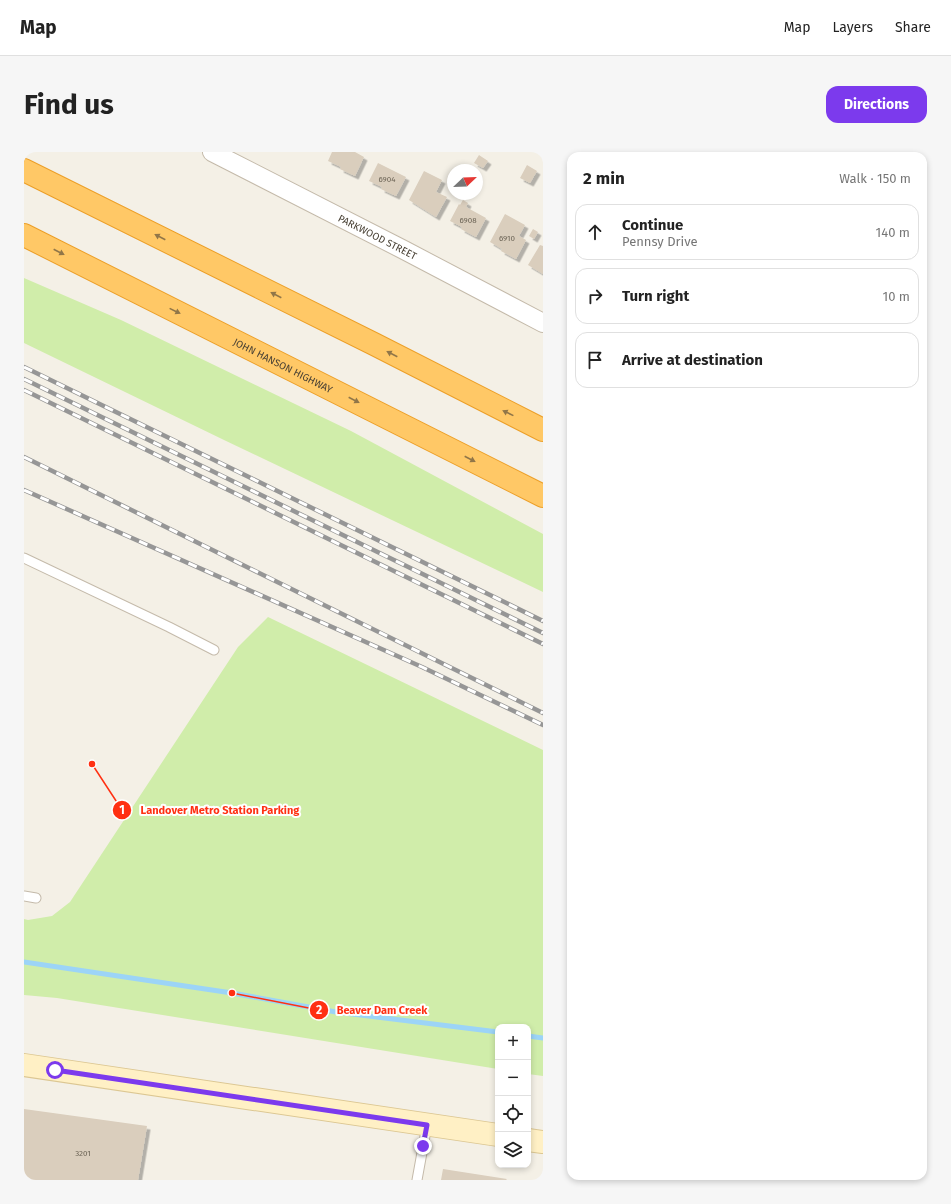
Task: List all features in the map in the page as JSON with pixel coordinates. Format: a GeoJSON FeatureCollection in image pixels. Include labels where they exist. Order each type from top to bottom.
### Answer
{"type":"FeatureCollection","features":[{"type":"Feature","properties":{"kind":"highway"},"geometry":{"type":"LineString","coordinates":[[24,170],[543,430]]}},
{"type":"Feature","properties":{"kind":"highway","name":"JOHN HANSON HIGHWAY"},"geometry":{"type":"LineString","coordinates":[[24,235],[543,496]]}},
{"type":"Feature","properties":{"kind":"main road"},"geometry":{"type":"LineString","coordinates":[[24,1065],[495,1135]]}},
{"type":"Feature","properties":{"kind":"main road"},"geometry":{"type":"LineString","coordinates":[[531,1140],[543,1142]]}},
{"type":"Feature","properties":{"kind":"street","name":"PARKWOOD STREET"},"geometry":{"type":"LineString","coordinates":[[212,152],[234,157],[543,323]]}},
{"type":"Feature","properties":{"kind":"lane"},"geometry":{"type":"LineString","coordinates":[[24,558],[214,650]]}},
{"type":"Feature","properties":{"kind":"lane"},"geometry":{"type":"LineString","coordinates":[[24,896],[36,898]]}},
{"type":"Feature","properties":{"kind":"lane"},"geometry":{"type":"LineString","coordinates":[[417,1180],[427,1125]]}},
{"type":"Feature","properties":{"kind":"green space"},"geometry":{"type":"Polygon","coordinates":[[[24,278],[121,320],[351,431],[543,534],[543,592],[24,343],[24,278]]]}},
{"type":"Feature","properties":{"kind":"green space"},"geometry":{"type":"Polygon","coordinates":[[[268,617],[543,750],[543,1076],[531,1074],[531,1024],[495,1024],[495,1069],[57,998],[24,995],[24,919],[28,920],[52,916],[70,902],[238,647],[268,617]]]}},
{"type":"Feature","properties":{"kind":"building"},"geometry":{"type":"Polygon","coordinates":[[[332,152],[355,152],[364,157],[355,176],[328,161],[332,152]]]}},
{"type":"Feature","properties":{"kind":"building"},"geometry":{"type":"Polygon","coordinates":[[[479,155],[488,161],[483,168],[483,164],[474,163],[479,155]]]}},
{"type":"Feature","properties":{"kind":"building"},"geometry":{"type":"Polygon","coordinates":[[[378,163],[406,177],[396,196],[369,181],[378,163]]]}},
{"type":"Feature","properties":{"kind":"building"},"geometry":{"type":"Polygon","coordinates":[[[527,165],[537,171],[530,183],[520,178],[527,165]]]}},
{"type":"Feature","properties":{"kind":"building"},"geometry":{"type":"Polygon","coordinates":[[[424,171],[442,180],[436,192],[447,197],[436,217],[409,200],[424,171]]]}},
{"type":"Feature","properties":{"kind":"building"},"geometry":{"type":"Polygon","coordinates":[[[463,200],[468,203],[466,207],[486,218],[476,237],[450,221],[459,204],[460,205],[463,200]]]}},
{"type":"Feature","properties":{"kind":"building"},"geometry":{"type":"Polygon","coordinates":[[[505,214],[525,225],[519,236],[526,240],[516,259],[501,251],[502,249],[490,242],[505,214]]]}},
{"type":"Feature","properties":{"kind":"building"},"geometry":{"type":"Polygon","coordinates":[[[533,229],[538,232],[534,239],[529,236],[533,229]]]}},
{"type":"Feature","properties":{"kind":"building"},"geometry":{"type":"Polygon","coordinates":[[[540,245],[543,246],[543,274],[528,265],[540,245]]]}},
{"type":"Feature","properties":{"kind":"building"},"geometry":{"type":"Polygon","coordinates":[[[24,1109],[147,1126],[138,1180],[24,1180],[24,1109]]]}},
{"type":"Feature","properties":{"kind":"building"},"geometry":{"type":"Polygon","coordinates":[[[443,1169],[507,1179],[441,1180],[443,1169]]]}},
{"type":"Feature","properties":{"kind":"waterway"},"geometry":{"type":"LineString","coordinates":[[24,962],[232,993],[336,1012],[495,1032]]}},
{"type":"Feature","properties":{"kind":"waterway"},"geometry":{"type":"LineString","coordinates":[[531,1036],[543,1038]]}},
{"type":"Feature","properties":{"kind":"railway"},"geometry":{"type":"LineString","coordinates":[[24,367],[543,621]]}},
{"type":"Feature","properties":{"kind":"railway"},"geometry":{"type":"LineString","coordinates":[[24,379],[543,633]]}},
{"type":"Feature","properties":{"kind":"railway"},"geometry":{"type":"LineString","coordinates":[[24,390],[543,644]]}},
{"type":"Feature","properties":{"kind":"railway"},"geometry":{"type":"LineString","coordinates":[[24,457],[543,713]]}},
{"type":"Feature","properties":{"kind":"railway"},"geometry":{"type":"LineString","coordinates":[[24,490],[422,667],[543,725]]}},
{"type":"Feature","properties":{"kind":"place","name":"Landover Metro Station Parking"},"geometry":{"type":"Point","coordinates":[92,764]}},
{"type":"Feature","properties":{"kind":"place","name":"Beaver Dam Creek"},"geometry":{"type":"Point","coordinates":[232,993]}},
{"type":"Feature","properties":{"kind":"route"},"geometry":{"type":"LineString","coordinates":[[55,1070],[427,1125],[423,1146]]}}]}
